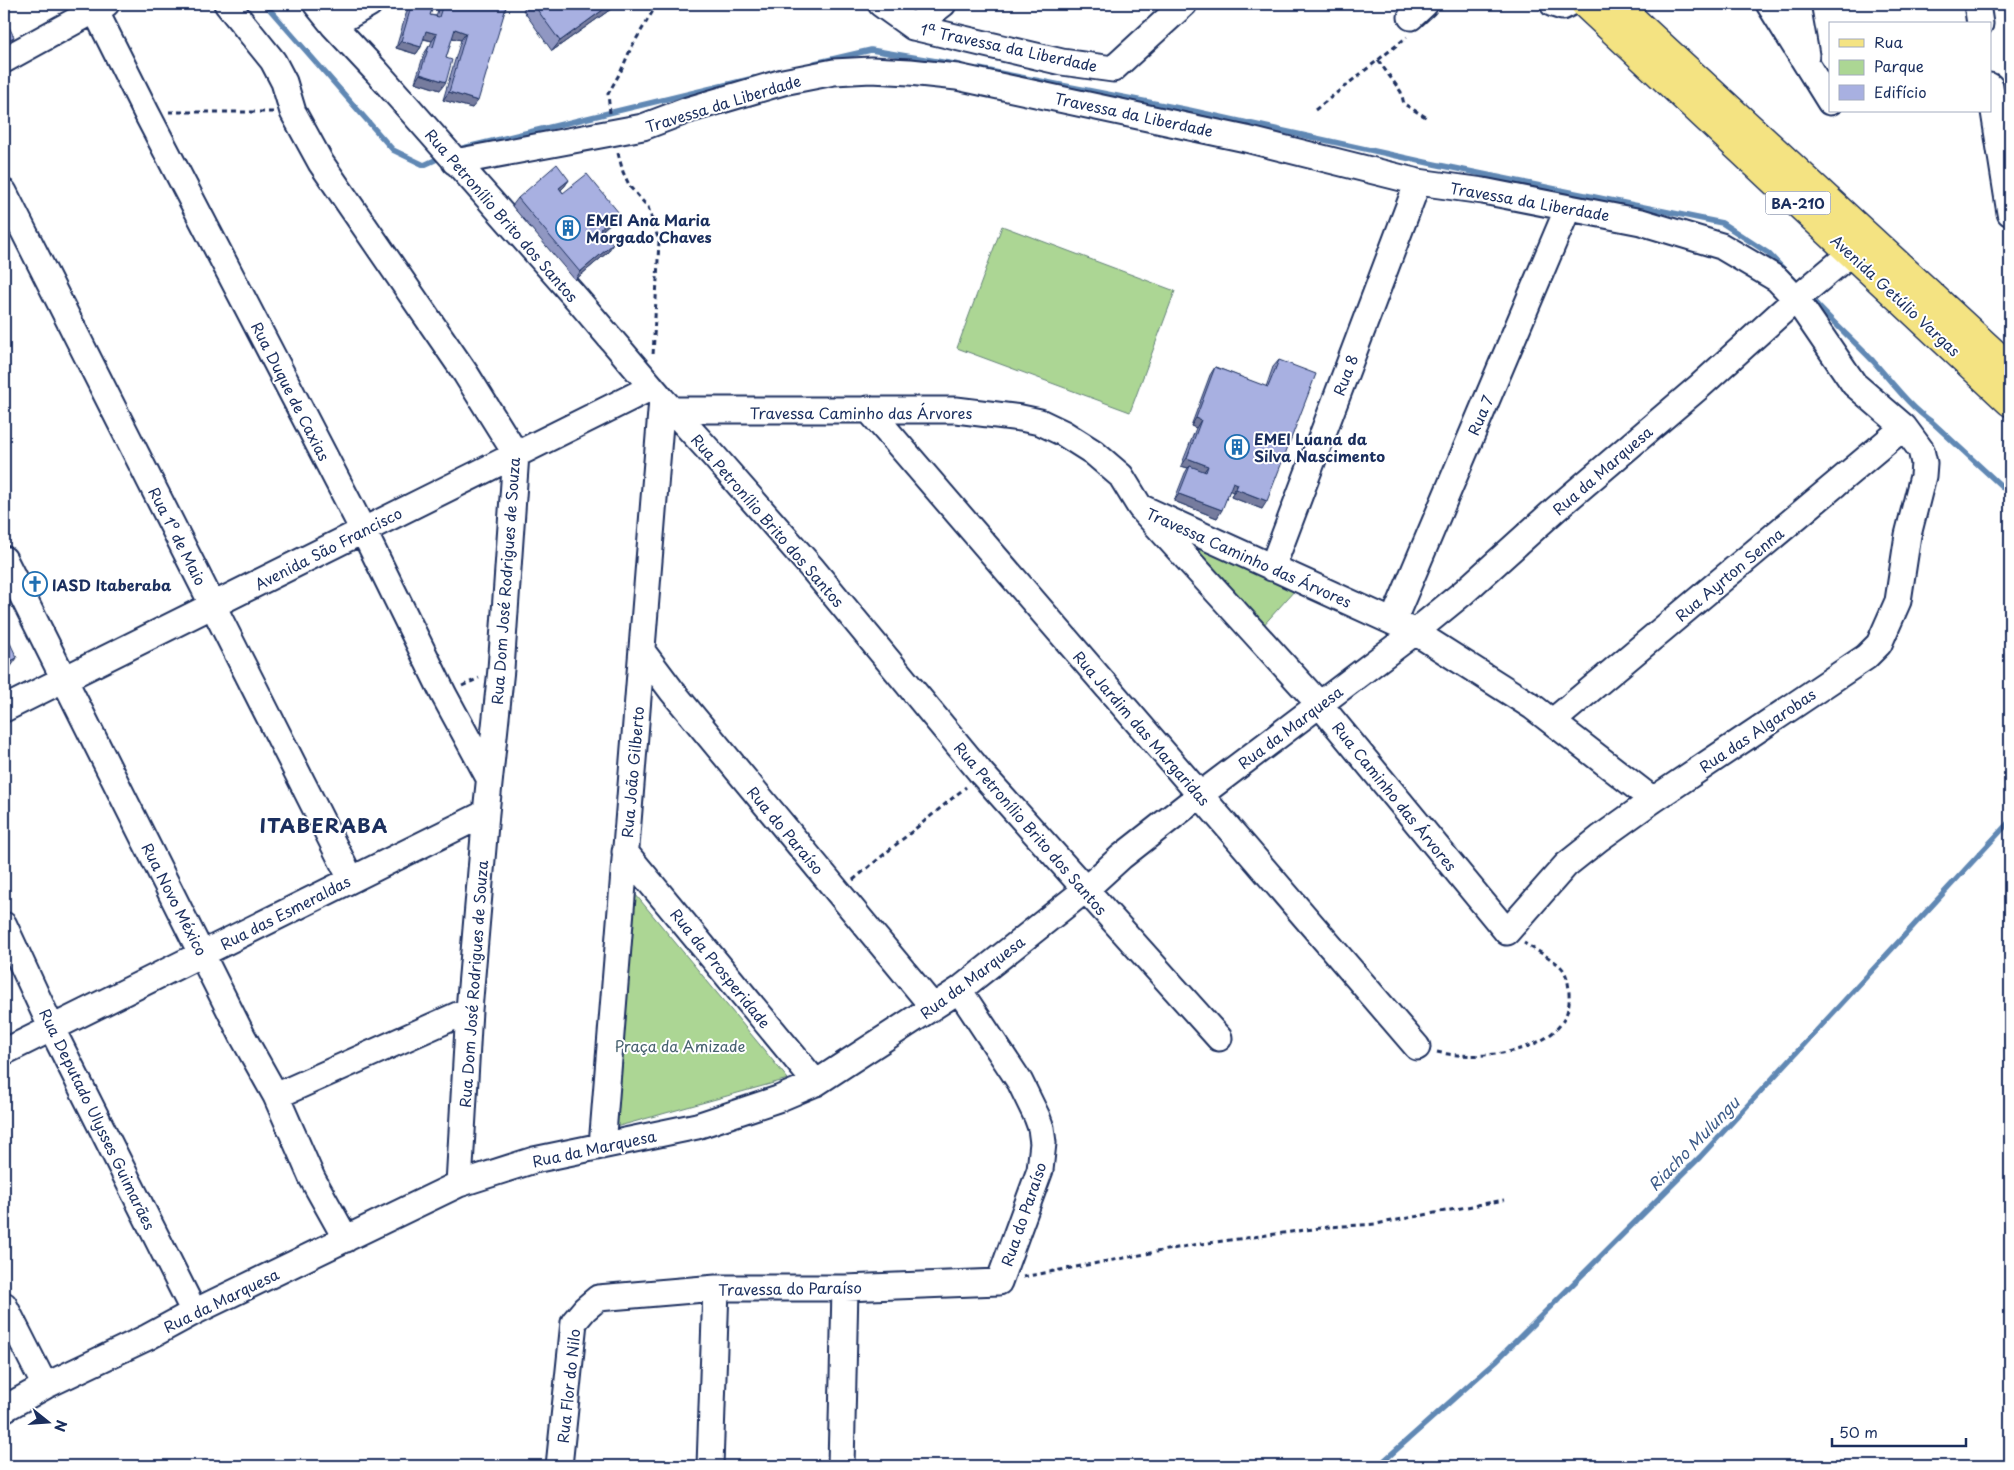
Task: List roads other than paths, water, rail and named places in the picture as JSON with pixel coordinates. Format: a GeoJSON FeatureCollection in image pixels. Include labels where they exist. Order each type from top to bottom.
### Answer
{"type":"FeatureCollection","features":[{"type":"Feature","properties":{"kind":"main road","name":"Avenida Getúlio Vargas"},"geometry":{"type":"LineString","coordinates":[[1585,4],[2010,402]]}},
{"type":"Feature","properties":{"kind":"main road","name":"Avenida Getúlio Vargas"},"geometry":{"type":"LineString","coordinates":[[1616,4],[2010,368]]}},
{"type":"Feature","properties":{"kind":"street","name":"Rua Dom José Rodrigues de Souza"},"geometry":{"type":"LineString","coordinates":[[227,4],[273,61],[284,82],[293,112],[321,163],[466,374],[516,454],[501,669],[469,1010],[459,1184]]}},
{"type":"Feature","properties":{"kind":"street","name":"Rua Petronílio Brito dos Santos"},"geometry":{"type":"LineString","coordinates":[[316,4],[811,568],[982,774],[1219,1038]]}},
{"type":"Feature","properties":{"kind":"street"},"geometry":{"type":"LineString","coordinates":[[333,25],[369,4]]}},
{"type":"Feature","properties":{"kind":"street","name":"1ª Travessa da Liberdade"},"geometry":{"type":"LineString","coordinates":[[881,4],[913,27],[1062,62],[1113,69],[1184,4]]}},
{"type":"Feature","properties":{"kind":"street"},"geometry":{"type":"LineString","coordinates":[[913,27],[943,4]]}},
{"type":"Feature","properties":{"kind":"street"},"geometry":{"type":"LineString","coordinates":[[1553,4],[1562,7],[1568,4]]}},
{"type":"Feature","properties":{"kind":"street"},"geometry":{"type":"LineString","coordinates":[[1769,4],[1829,100]]}},
{"type":"Feature","properties":{"kind":"street"},"geometry":{"type":"LineString","coordinates":[[1797,4],[1808,67]]}},
{"type":"Feature","properties":{"kind":"street"},"geometry":{"type":"LineString","coordinates":[[1977,4],[1980,22]]}},
{"type":"Feature","properties":{"kind":"street"},"geometry":{"type":"LineString","coordinates":[[4,60],[98,6]]}},
{"type":"Feature","properties":{"kind":"street","name":"Rua Duque de Caxias"},"geometry":{"type":"LineString","coordinates":[[98,6],[146,112],[363,530],[444,695],[490,778]]}},
{"type":"Feature","properties":{"kind":"street","name":"Travessa da Liberdade"},"geometry":{"type":"LineString","coordinates":[[455,162],[643,127],[688,110],[800,79],[843,72],[871,70],[957,77],[1236,137],[1418,182],[1483,191],[1641,222],[1721,246],[1777,279],[1796,299],[1854,384],[1904,427]]}},
{"type":"Feature","properties":{"kind":"street"},"geometry":{"type":"LineString","coordinates":[[1992,99],[2010,213]]}},
{"type":"Feature","properties":{"kind":"street","name":"Rua 8"},"geometry":{"type":"LineString","coordinates":[[1272,568],[1418,182]]}},
{"type":"Feature","properties":{"kind":"street","name":"Rua 1º de Maio"},"geometry":{"type":"LineString","coordinates":[[4,192],[351,878]]}},
{"type":"Feature","properties":{"kind":"street","name":"Rua 7"},"geometry":{"type":"LineString","coordinates":[[1392,621],[1568,208]]}},
{"type":"Feature","properties":{"kind":"street","name":"Rua da Marquesa"},"geometry":{"type":"LineString","coordinates":[[4,1408],[148,1337],[194,1312],[459,1184],[534,1160],[697,1126],[816,1084],[958,990],[1085,890],[1121,857],[1200,795],[1415,632],[1464,592],[1556,509],[1700,386],[1796,299],[1852,253]]}},
{"type":"Feature","properties":{"kind":"street","name":"Avenida São Francisco"},"geometry":{"type":"LineString","coordinates":[[4,710],[63,678],[213,606],[516,454],[662,399]]}},
{"type":"Feature","properties":{"kind":"street","name":"Travessa Caminho das Árvores"},"geometry":{"type":"LineString","coordinates":[[662,399],[778,411],[956,410],[1040,422],[1063,433],[1100,458],[1121,476],[1140,507],[1415,632],[1496,682],[1553,721],[1653,800]]}},
{"type":"Feature","properties":{"kind":"street","name":"Rua João Gilberto"},"geometry":{"type":"LineString","coordinates":[[602,1146],[662,399]]}},
{"type":"Feature","properties":{"kind":"street","name":"Rua Jardim das Margaridas"},"geometry":{"type":"LineString","coordinates":[[868,409],[1417,1047]]}},
{"type":"Feature","properties":{"kind":"street","name":"Rua das Algarobas"},"geometry":{"type":"LineString","coordinates":[[1507,932],[1566,865],[1653,800],[1866,657],[1879,644],[1898,601],[1908,536],[1923,476],[1924,464],[1921,450],[1904,427]]}},
{"type":"Feature","properties":{"kind":"street","name":"Rua Ayrton Senna"},"geometry":{"type":"LineString","coordinates":[[1553,721],[1904,427]]}},
{"type":"Feature","properties":{"kind":"street","name":"Rua Caminho das Árvores"},"geometry":{"type":"LineString","coordinates":[[1140,507],[1320,705],[1507,932]]}},
{"type":"Feature","properties":{"kind":"street","name":"Rua Novo México"},"geometry":{"type":"LineString","coordinates":[[4,559],[243,1036],[276,1096],[312,1178],[346,1239]]}},
{"type":"Feature","properties":{"kind":"street","name":"Rua do Paraíso"},"geometry":{"type":"LineString","coordinates":[[642,651],[672,691],[933,1007]]}},
{"type":"Feature","properties":{"kind":"street","name":"Rua das Esmeraldas"},"geometry":{"type":"LineString","coordinates":[[4,1052],[351,878],[486,813]]}},
{"type":"Feature","properties":{"kind":"street","name":"Rua da Prosperidade"},"geometry":{"type":"LineString","coordinates":[[626,852],[816,1084]]}},
{"type":"Feature","properties":{"kind":"street","name":"Rua Deputado Ulysses Guimarães"},"geometry":{"type":"LineString","coordinates":[[4,925],[52,1028],[194,1312]]}},
{"type":"Feature","properties":{"kind":"street","name":"Rua do Paraíso"},"geometry":{"type":"LineString","coordinates":[[958,990],[1020,1082],[1041,1128],[1042,1156],[1040,1170],[999,1282]]}},
{"type":"Feature","properties":{"kind":"street"},"geometry":{"type":"LineString","coordinates":[[276,1096],[469,1010]]}},
{"type":"Feature","properties":{"kind":"street","name":"Travessa do Paraíso"},"geometry":{"type":"LineString","coordinates":[[585,1309],[598,1298],[716,1288],[845,1288],[999,1282]]}},
{"type":"Feature","properties":{"kind":"street"},"geometry":{"type":"LineString","coordinates":[[710,1466],[716,1288]]}},
{"type":"Feature","properties":{"kind":"street"},"geometry":{"type":"LineString","coordinates":[[841,1466],[845,1288]]}},
{"type":"Feature","properties":{"kind":"street"},"geometry":{"type":"LineString","coordinates":[[4,1305],[46,1386]]}},
{"type":"Feature","properties":{"kind":"street","name":"Rua Flor do Nilo"},"geometry":{"type":"LineString","coordinates":[[559,1466],[574,1322],[585,1309]]}},
{"type":"Feature","properties":{"kind":"waterway"},"geometry":{"type":"LineString","coordinates":[[265,4],[393,150],[424,165],[435,160]]}},
{"type":"Feature","properties":{"kind":"waterway"},"geometry":{"type":"LineString","coordinates":[[815,63],[871,50],[960,65]]}},
{"type":"Feature","properties":{"kind":"waterway"},"geometry":{"type":"LineString","coordinates":[[979,69],[1189,110],[1429,163],[1722,223],[1768,253],[1797,283]]}},
{"type":"Feature","properties":{"kind":"waterway"},"geometry":{"type":"LineString","coordinates":[[463,148],[754,78]]}},
{"type":"Feature","properties":{"kind":"waterway"},"geometry":{"type":"LineString","coordinates":[[1808,295],[1873,361],[1916,409],[2010,494]]}},
{"type":"Feature","properties":{"kind":"waterway","name":"Riacho Mulungu"},"geometry":{"type":"LineString","coordinates":[[1378,1466],[1496,1361],[1700,1157],[2010,821]]}},
{"type":"Feature","properties":{"kind":"place","name":"EMEI Ana Maria Morgado Chaves"},"geometry":{"type":"Point","coordinates":[568,228]}},
{"type":"Feature","properties":{"kind":"place","name":"EMEI Luana da Silva Nascimento"},"geometry":{"type":"Point","coordinates":[1237,447]}},
{"type":"Feature","properties":{"kind":"place","name":"IASD Itaberaba"},"geometry":{"type":"Point","coordinates":[35,584]}},
{"type":"Feature","properties":{"kind":"district","name":"ITABERABA"},"geometry":{"type":"Point","coordinates":[324,825]}},
{"type":"Feature","properties":{"kind":"park label","name":"Praça da Amizade"},"geometry":{"type":"Point","coordinates":[680,1045]}}]}
